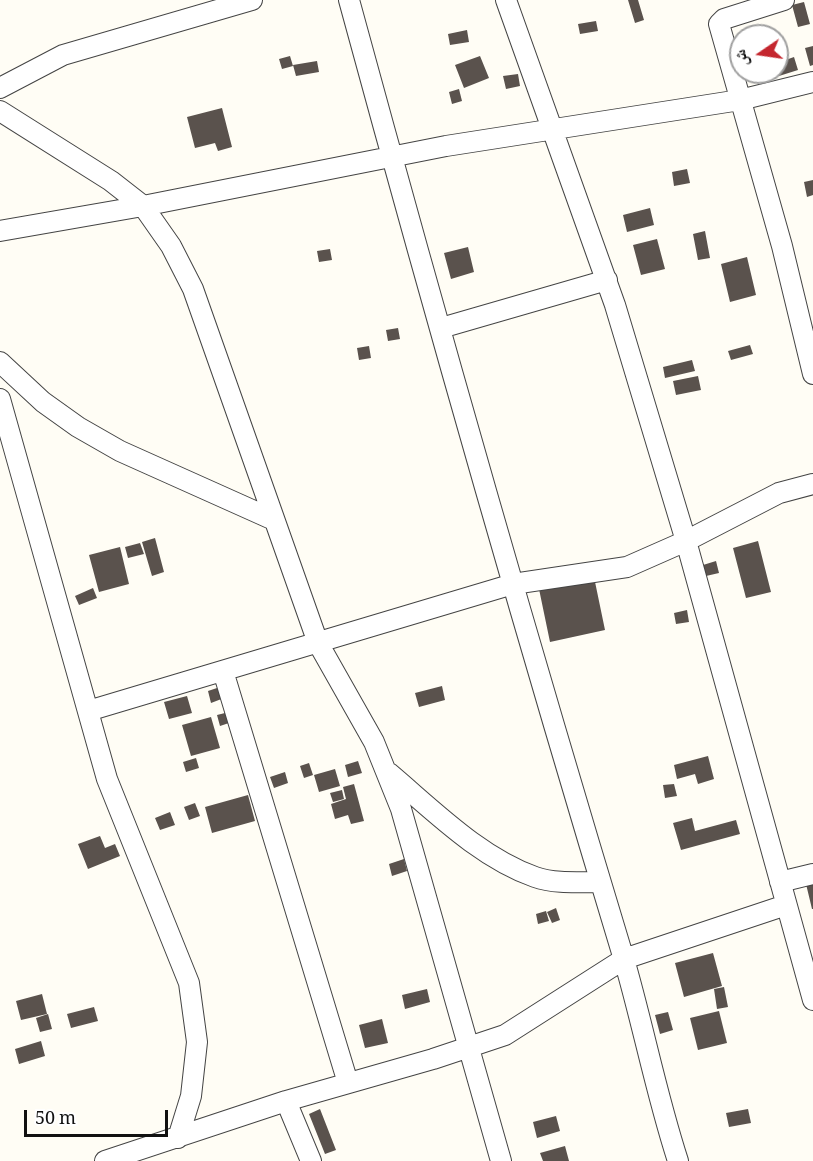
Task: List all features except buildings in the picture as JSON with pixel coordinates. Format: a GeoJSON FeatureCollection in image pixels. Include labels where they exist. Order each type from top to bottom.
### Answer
{"type":"FeatureCollection","features":[{"type":"Feature","properties":{"kind":"street"},"geometry":{"type":"LineString","coordinates":[[0,88],[63,55],[214,5],[252,0]]}},
{"type":"Feature","properties":{"kind":"street"},"geometry":{"type":"LineString","coordinates":[[349,0],[513,584],[599,882],[624,959],[664,1119],[678,1161]]}},
{"type":"Feature","properties":{"kind":"street"},"geometry":{"type":"LineString","coordinates":[[506,0],[607,280],[686,541],[813,1000]]}},
{"type":"Feature","properties":{"kind":"street"},"geometry":{"type":"LineString","coordinates":[[784,0],[724,19],[719,24],[782,246],[813,374]]}},
{"type":"Feature","properties":{"kind":"street"},"geometry":{"type":"LineString","coordinates":[[0,231],[143,206],[391,156],[553,128],[740,100],[813,82]]}},
{"type":"Feature","properties":{"kind":"street"},"geometry":{"type":"LineString","coordinates":[[0,111],[111,181],[143,206],[171,246],[193,289],[214,342],[273,520],[318,643],[359,714],[387,772],[404,820],[501,1161]]}},
{"type":"Feature","properties":{"kind":"street"},"geometry":{"type":"LineString","coordinates":[[441,328],[607,280]]}},
{"type":"Feature","properties":{"kind":"street"},"geometry":{"type":"LineString","coordinates":[[0,362],[43,402],[78,427],[120,451],[273,520]]}},
{"type":"Feature","properties":{"kind":"street"},"geometry":{"type":"LineString","coordinates":[[0,399],[107,779],[189,983],[197,1042],[191,1095],[178,1138]]}},
{"type":"Feature","properties":{"kind":"street"},"geometry":{"type":"LineString","coordinates":[[88,711],[513,584],[627,567],[686,541],[779,492],[813,484]]}},
{"type":"Feature","properties":{"kind":"street"},"geometry":{"type":"LineString","coordinates":[[223,671],[348,1083]]}},
{"type":"Feature","properties":{"kind":"street"},"geometry":{"type":"LineString","coordinates":[[387,772],[468,839],[508,865],[536,877],[556,881],[599,882]]}},
{"type":"Feature","properties":{"kind":"street"},"geometry":{"type":"LineString","coordinates":[[780,882],[813,874]]}},
{"type":"Feature","properties":{"kind":"street"},"geometry":{"type":"LineString","coordinates":[[113,1160],[286,1101],[469,1048],[505,1035],[624,959],[786,905]]}},
{"type":"Feature","properties":{"kind":"street"},"geometry":{"type":"LineString","coordinates":[[286,1101],[311,1161]]}}]}
